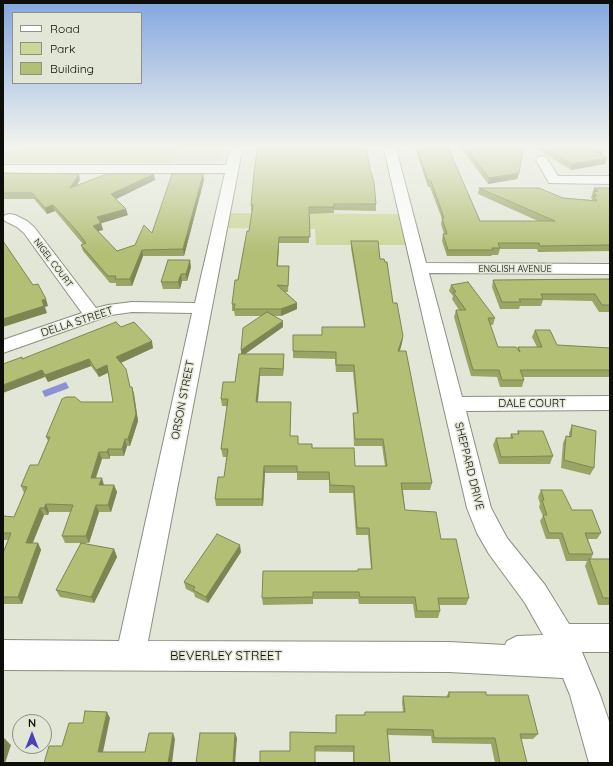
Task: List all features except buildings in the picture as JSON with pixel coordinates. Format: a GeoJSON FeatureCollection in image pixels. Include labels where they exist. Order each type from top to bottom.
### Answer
{"type":"FeatureCollection","features":[{"type":"Feature","properties":{"kind":"street","name":"ORSON STREET"},"geometry":{"type":"LineString","coordinates":[[131,656],[229,181]]}},
{"type":"Feature","properties":{"kind":"street","name":"SHEPPARD DRIVE"},"geometry":{"type":"LineString","coordinates":[[398,181],[454,404],[476,499],[483,519],[498,546],[535,594],[566,650],[585,695],[606,763]]}},
{"type":"Feature","properties":{"kind":"street","name":"NIGEL COURT"},"geometry":{"type":"LineString","coordinates":[[10,218],[22,224],[29,230],[92,315]]}},
{"type":"Feature","properties":{"kind":"street","name":"ENGLISH AVENUE"},"geometry":{"type":"LineString","coordinates":[[420,268],[610,269]]}},
{"type":"Feature","properties":{"kind":"street","name":"DELLA STREET"},"geometry":{"type":"LineString","coordinates":[[3,347],[108,310],[125,307],[202,308]]}},
{"type":"Feature","properties":{"kind":"street","name":"DALE COURT"},"geometry":{"type":"LineString","coordinates":[[454,404],[610,403]]}},
{"type":"Feature","properties":{"kind":"street","name":"BEVERLEY STREET"},"geometry":{"type":"LineString","coordinates":[[3,656],[449,657],[566,650],[610,638]]}},
{"type":"Feature","properties":{"kind":"green space"},"geometry":{"type":"Polygon","coordinates":[[[223,213],[406,214],[414,245],[316,245],[315,229],[220,228],[223,213]]]}},
{"type":"Feature","properties":{"kind":"water"},"geometry":{"type":"Polygon","coordinates":[[[66,382],[69,388],[45,397],[42,391],[66,382]]]}}]}
